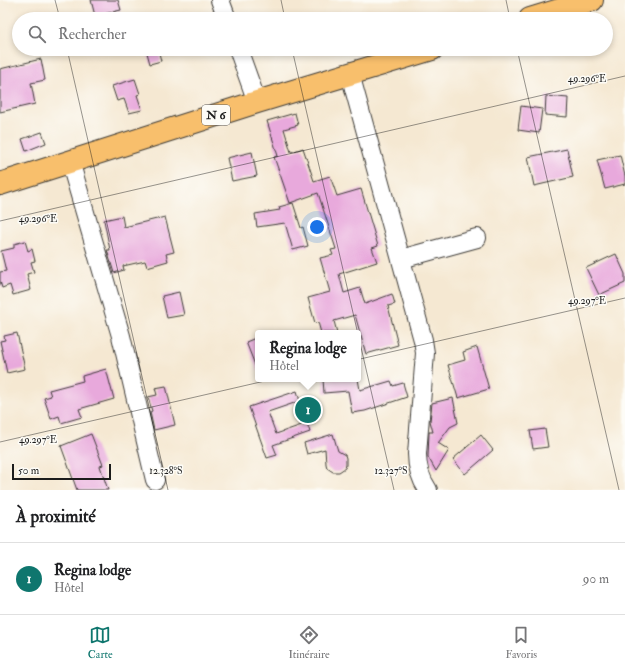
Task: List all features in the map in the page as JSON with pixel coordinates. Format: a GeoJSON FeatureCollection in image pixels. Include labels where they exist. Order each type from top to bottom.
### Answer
{"type":"FeatureCollection","features":[{"type":"Feature","properties":{"kind":"main road"},"geometry":{"type":"LineString","coordinates":[[553,12],[592,0]]}},
{"type":"Feature","properties":{"kind":"main road","name":"N 6"},"geometry":{"type":"LineString","coordinates":[[0,184],[257,102],[409,56]]}},
{"type":"Feature","properties":{"kind":"street"},"geometry":{"type":"LineString","coordinates":[[220,0],[224,12]]}},
{"type":"Feature","properties":{"kind":"street"},"geometry":{"type":"LineString","coordinates":[[241,56],[257,102]]}},
{"type":"Feature","properties":{"kind":"street"},"geometry":{"type":"LineString","coordinates":[[350,74],[423,340],[425,353],[416,454],[417,467],[421,479],[428,490]]}},
{"type":"Feature","properties":{"kind":"street"},"geometry":{"type":"LineString","coordinates":[[70,161],[121,336],[155,480]]}},
{"type":"Feature","properties":{"kind":"street"},"geometry":{"type":"LineString","coordinates":[[401,259],[477,238]]}},
{"type":"Feature","properties":{"kind":"building"},"geometry":{"type":"Polygon","coordinates":[[[91,0],[118,0],[121,10],[112,12],[94,12],[91,0]]]}},
{"type":"Feature","properties":{"kind":"building"},"geometry":{"type":"Polygon","coordinates":[[[148,56],[160,56],[161,61],[150,64],[148,56]]]}},
{"type":"Feature","properties":{"kind":"building"},"geometry":{"type":"Polygon","coordinates":[[[41,59],[45,80],[31,83],[35,104],[0,112],[0,69],[41,59]]]}},
{"type":"Feature","properties":{"kind":"building"},"geometry":{"type":"Polygon","coordinates":[[[135,79],[140,94],[137,95],[142,110],[129,113],[124,99],[117,101],[112,86],[135,79]]]}},
{"type":"Feature","properties":{"kind":"building"},"geometry":{"type":"Polygon","coordinates":[[[546,96],[568,98],[567,117],[545,115],[546,96]]]}},
{"type":"Feature","properties":{"kind":"building"},"geometry":{"type":"Polygon","coordinates":[[[521,106],[542,109],[539,133],[518,130],[521,106]]]}},
{"type":"Feature","properties":{"kind":"building"},"geometry":{"type":"Polygon","coordinates":[[[295,113],[298,125],[284,129],[291,152],[303,148],[314,181],[330,176],[337,196],[361,189],[378,246],[372,248],[377,262],[339,274],[344,293],[360,288],[365,304],[392,294],[395,304],[388,306],[398,345],[366,354],[361,336],[361,330],[359,330],[355,315],[334,321],[336,330],[320,330],[318,322],[315,323],[308,298],[330,292],[320,258],[333,255],[331,250],[336,249],[318,193],[290,203],[274,157],[278,156],[267,121],[295,113]]]}},
{"type":"Feature","properties":{"kind":"building"},"geometry":{"type":"Polygon","coordinates":[[[42,132],[46,143],[26,151],[22,139],[42,132]]]}},
{"type":"Feature","properties":{"kind":"building"},"geometry":{"type":"Polygon","coordinates":[[[567,149],[573,177],[534,186],[528,157],[567,149]]]}},
{"type":"Feature","properties":{"kind":"building"},"geometry":{"type":"Polygon","coordinates":[[[252,152],[257,176],[232,181],[227,158],[252,152]]]}},
{"type":"Feature","properties":{"kind":"building"},"geometry":{"type":"Polygon","coordinates":[[[620,155],[625,176],[625,184],[605,189],[597,160],[620,155]]]}},
{"type":"Feature","properties":{"kind":"building"},"geometry":{"type":"Polygon","coordinates":[[[293,203],[301,228],[303,227],[308,246],[293,250],[285,223],[257,227],[255,214],[280,210],[279,207],[293,203]]]}},
{"type":"Feature","properties":{"kind":"building"},"geometry":{"type":"Polygon","coordinates":[[[122,216],[124,227],[165,217],[174,252],[166,254],[168,261],[147,267],[145,261],[123,266],[124,270],[114,273],[107,250],[110,250],[104,220],[122,216]]]}},
{"type":"Feature","properties":{"kind":"building"},"geometry":{"type":"Polygon","coordinates":[[[25,241],[28,251],[32,249],[35,261],[31,262],[34,272],[27,274],[31,290],[13,295],[10,285],[2,288],[0,281],[0,272],[6,271],[1,251],[14,248],[14,244],[25,241]]]}},
{"type":"Feature","properties":{"kind":"building"},"geometry":{"type":"Polygon","coordinates":[[[616,254],[625,274],[625,283],[599,295],[586,268],[616,254]]]}},
{"type":"Feature","properties":{"kind":"building"},"geometry":{"type":"Polygon","coordinates":[[[179,292],[184,315],[167,318],[162,296],[179,292]]]}},
{"type":"Feature","properties":{"kind":"building"},"geometry":{"type":"Polygon","coordinates":[[[17,333],[25,369],[7,373],[0,341],[5,340],[4,336],[17,333]]]}},
{"type":"Feature","properties":{"kind":"building"},"geometry":{"type":"Polygon","coordinates":[[[255,338],[255,365],[246,342],[255,338]]]}},
{"type":"Feature","properties":{"kind":"building"},"geometry":{"type":"Polygon","coordinates":[[[477,347],[489,389],[458,398],[448,365],[465,360],[463,352],[477,347]]]}},
{"type":"Feature","properties":{"kind":"building"},"geometry":{"type":"Polygon","coordinates":[[[106,369],[114,399],[79,409],[82,417],[61,423],[59,416],[51,419],[44,398],[51,396],[49,390],[83,381],[82,376],[106,369]]]}},
{"type":"Feature","properties":{"kind":"building"},"geometry":{"type":"Polygon","coordinates":[[[391,381],[393,386],[403,383],[407,397],[365,411],[352,413],[348,391],[324,393],[323,382],[359,382],[360,390],[391,381]]]}},
{"type":"Feature","properties":{"kind":"building"},"geometry":{"type":"Polygon","coordinates":[[[166,386],[175,425],[154,430],[150,412],[152,411],[148,397],[157,395],[155,388],[166,386]]]}},
{"type":"Feature","properties":{"kind":"building"},"geometry":{"type":"Polygon","coordinates":[[[297,391],[300,401],[268,412],[276,434],[307,423],[310,432],[273,445],[277,455],[267,458],[249,407],[297,391]]]}},
{"type":"Feature","properties":{"kind":"building"},"geometry":{"type":"Polygon","coordinates":[[[453,398],[458,423],[450,427],[438,443],[449,450],[436,471],[428,457],[429,432],[433,432],[430,421],[432,403],[453,398]]]}},
{"type":"Feature","properties":{"kind":"building"},"geometry":{"type":"Polygon","coordinates":[[[545,429],[548,447],[533,449],[530,431],[545,429]]]}},
{"type":"Feature","properties":{"kind":"building"},"geometry":{"type":"Polygon","coordinates":[[[91,434],[103,465],[100,466],[108,490],[77,490],[61,446],[91,434]]]}},
{"type":"Feature","properties":{"kind":"building"},"geometry":{"type":"Polygon","coordinates":[[[333,434],[338,451],[345,455],[346,458],[345,468],[339,472],[333,472],[327,468],[325,449],[307,454],[304,443],[333,434]]]}},
{"type":"Feature","properties":{"kind":"building"},"geometry":{"type":"Polygon","coordinates":[[[481,435],[493,450],[465,474],[453,459],[481,435]]]}},
{"type":"Feature","properties":{"kind":"place","name":"Regina lodge"},"geometry":{"type":"Point","coordinates":[308,410]}}]}
